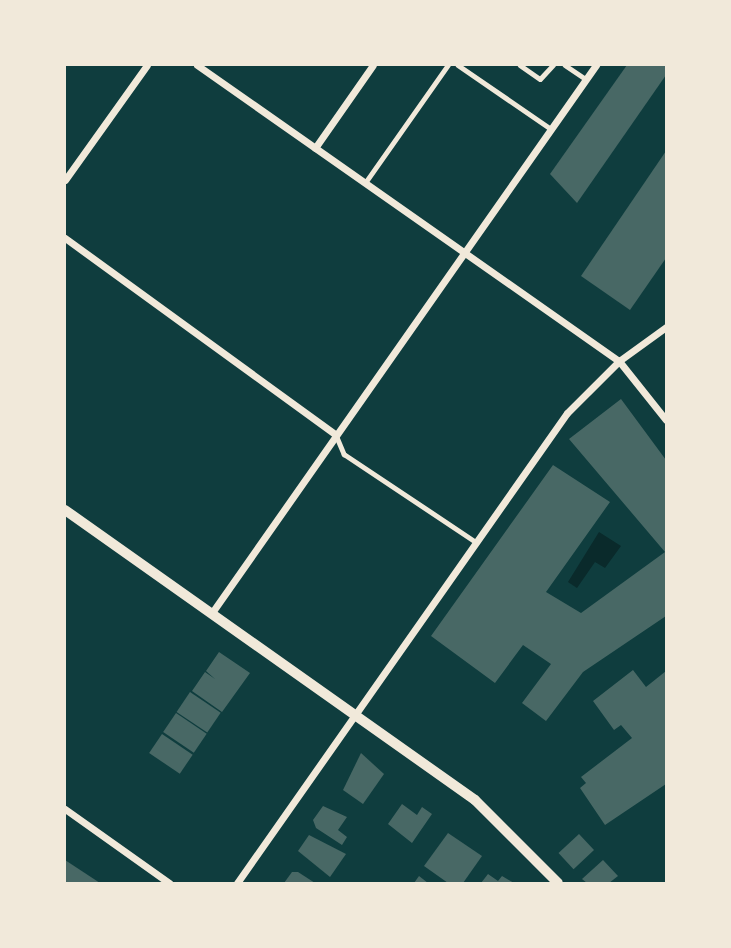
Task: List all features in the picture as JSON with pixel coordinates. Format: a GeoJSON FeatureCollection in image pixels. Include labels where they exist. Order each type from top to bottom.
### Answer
{"type":"FeatureCollection","features":[{"type":"Feature","properties":{"kind":"street"},"geometry":{"type":"LineString","coordinates":[[65,180],[147,65]]}},
{"type":"Feature","properties":{"kind":"street"},"geometry":{"type":"LineString","coordinates":[[197,65],[619,361],[666,420]]}},
{"type":"Feature","properties":{"kind":"street"},"geometry":{"type":"LineString","coordinates":[[315,148],[373,65]]}},
{"type":"Feature","properties":{"kind":"street"},"geometry":{"type":"LineString","coordinates":[[211,614],[596,65]]}},
{"type":"Feature","properties":{"kind":"street"},"geometry":{"type":"LineString","coordinates":[[65,238],[336,435]]}},
{"type":"Feature","properties":{"kind":"street"},"geometry":{"type":"LineString","coordinates":[[237,883],[568,413],[619,361],[666,327]]}},
{"type":"Feature","properties":{"kind":"street"},"geometry":{"type":"LineString","coordinates":[[65,510],[475,800],[558,883]]}},
{"type":"Feature","properties":{"kind":"street"},"geometry":{"type":"LineString","coordinates":[[65,809],[169,883]]}},
{"type":"Feature","properties":{"kind":"lane"},"geometry":{"type":"LineString","coordinates":[[365,183],[449,65]]}},
{"type":"Feature","properties":{"kind":"lane"},"geometry":{"type":"LineString","coordinates":[[458,65],[551,129]]}},
{"type":"Feature","properties":{"kind":"lane"},"geometry":{"type":"LineString","coordinates":[[520,65],[540,79],[553,65]]}},
{"type":"Feature","properties":{"kind":"lane"},"geometry":{"type":"LineString","coordinates":[[565,65],[586,79]]}},
{"type":"Feature","properties":{"kind":"lane"},"geometry":{"type":"LineString","coordinates":[[336,435],[344,454],[477,543]]}},
{"type":"Feature","properties":{"kind":"water"},"geometry":{"type":"Polygon","coordinates":[[[599,532],[621,546],[605,568],[595,562],[577,588],[568,582],[599,532]]]}},
{"type":"Feature","properties":{"kind":"building"},"geometry":{"type":"Polygon","coordinates":[[[627,65],[666,65],[666,75],[577,203],[550,174],[627,65]]]}},
{"type":"Feature","properties":{"kind":"building"},"geometry":{"type":"Polygon","coordinates":[[[666,151],[666,258],[630,310],[581,276],[666,151]]]}},
{"type":"Feature","properties":{"kind":"building"},"geometry":{"type":"Polygon","coordinates":[[[621,399],[666,460],[666,616],[583,672],[546,721],[522,703],[551,664],[523,645],[495,683],[431,636],[553,465],[610,502],[546,592],[581,613],[665,552],[569,439],[621,399]]]}},
{"type":"Feature","properties":{"kind":"building"},"geometry":{"type":"Polygon","coordinates":[[[219,652],[250,673],[222,712],[192,691],[205,672],[215,679],[206,671],[219,652]]]}},
{"type":"Feature","properties":{"kind":"building"},"geometry":{"type":"Polygon","coordinates":[[[633,670],[646,687],[666,671],[666,784],[605,825],[580,788],[586,783],[581,777],[632,738],[621,725],[614,730],[593,701],[633,670]]]}},
{"type":"Feature","properties":{"kind":"building"},"geometry":{"type":"Polygon","coordinates":[[[190,692],[221,713],[207,733],[177,712],[190,692]]]}},
{"type":"Feature","properties":{"kind":"building"},"geometry":{"type":"Polygon","coordinates":[[[176,713],[207,734],[194,753],[163,732],[176,713]]]}},
{"type":"Feature","properties":{"kind":"building"},"geometry":{"type":"Polygon","coordinates":[[[162,734],[193,755],[180,774],[149,753],[162,734]]]}},
{"type":"Feature","properties":{"kind":"building"},"geometry":{"type":"Polygon","coordinates":[[[361,753],[384,774],[363,804],[343,790],[361,753]]]}},
{"type":"Feature","properties":{"kind":"building"},"geometry":{"type":"Polygon","coordinates":[[[402,804],[417,815],[422,807],[432,814],[412,843],[388,824],[402,804]]]}},
{"type":"Feature","properties":{"kind":"building"},"geometry":{"type":"Polygon","coordinates":[[[323,806],[347,817],[338,830],[347,837],[342,845],[316,828],[313,820],[323,806]]]}},
{"type":"Feature","properties":{"kind":"building"},"geometry":{"type":"Polygon","coordinates":[[[448,833],[482,856],[463,883],[448,883],[424,866],[448,833]]]}},
{"type":"Feature","properties":{"kind":"building"},"geometry":{"type":"Polygon","coordinates":[[[579,834],[594,850],[574,869],[559,853],[579,834]]]}},
{"type":"Feature","properties":{"kind":"building"},"geometry":{"type":"Polygon","coordinates":[[[309,835],[346,854],[330,877],[298,851],[309,835]]]}},
{"type":"Feature","properties":{"kind":"building"},"geometry":{"type":"Polygon","coordinates":[[[65,860],[100,883],[65,883],[65,860]]]}},
{"type":"Feature","properties":{"kind":"building"},"geometry":{"type":"Polygon","coordinates":[[[603,860],[618,876],[609,883],[587,883],[582,879],[603,860]]]}},
{"type":"Feature","properties":{"kind":"building"},"geometry":{"type":"Polygon","coordinates":[[[292,872],[298,872],[315,883],[284,883],[292,872]]]}},
{"type":"Feature","properties":{"kind":"building"},"geometry":{"type":"Polygon","coordinates":[[[488,874],[498,881],[502,876],[514,883],[481,883],[488,874]]]}},
{"type":"Feature","properties":{"kind":"building"},"geometry":{"type":"Polygon","coordinates":[[[419,876],[428,883],[414,883],[419,876]]]}}]}
